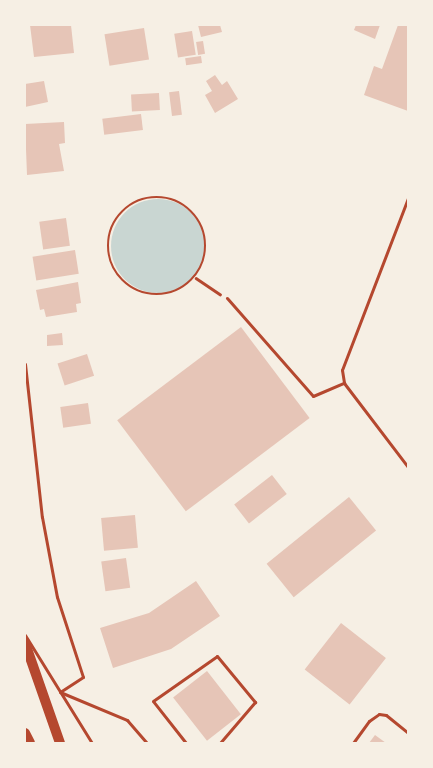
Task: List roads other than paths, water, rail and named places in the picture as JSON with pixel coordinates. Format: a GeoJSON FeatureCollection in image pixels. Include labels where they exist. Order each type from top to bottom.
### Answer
{"type":"FeatureCollection","features":[{"type":"Feature","properties":{"kind":"main road"},"geometry":{"type":"LineString","coordinates":[[25,643],[60,743]]}},
{"type":"Feature","properties":{"kind":"main road"},"geometry":{"type":"LineString","coordinates":[[25,733],[30,743]]}},
{"type":"Feature","properties":{"kind":"lane"},"geometry":{"type":"LineString","coordinates":[[408,198],[342,370],[344,383],[408,467]]}},
{"type":"Feature","properties":{"kind":"lane"},"geometry":{"type":"LineString","coordinates":[[227,298],[312,396],[344,383]]}},
{"type":"Feature","properties":{"kind":"lane"},"geometry":{"type":"LineString","coordinates":[[25,364],[42,517],[57,597],[83,677],[60,692]]}},
{"type":"Feature","properties":{"kind":"lane"},"geometry":{"type":"LineString","coordinates":[[25,635],[92,743]]}},
{"type":"Feature","properties":{"kind":"lane"},"geometry":{"type":"LineString","coordinates":[[186,743],[152,701],[217,656],[254,702],[220,743]]}},
{"type":"Feature","properties":{"kind":"lane"},"geometry":{"type":"LineString","coordinates":[[60,692],[127,720],[147,743]]}},
{"type":"Feature","properties":{"kind":"lane"},"geometry":{"type":"LineString","coordinates":[[353,743],[369,721],[379,714],[386,715],[408,733]]}}]}
